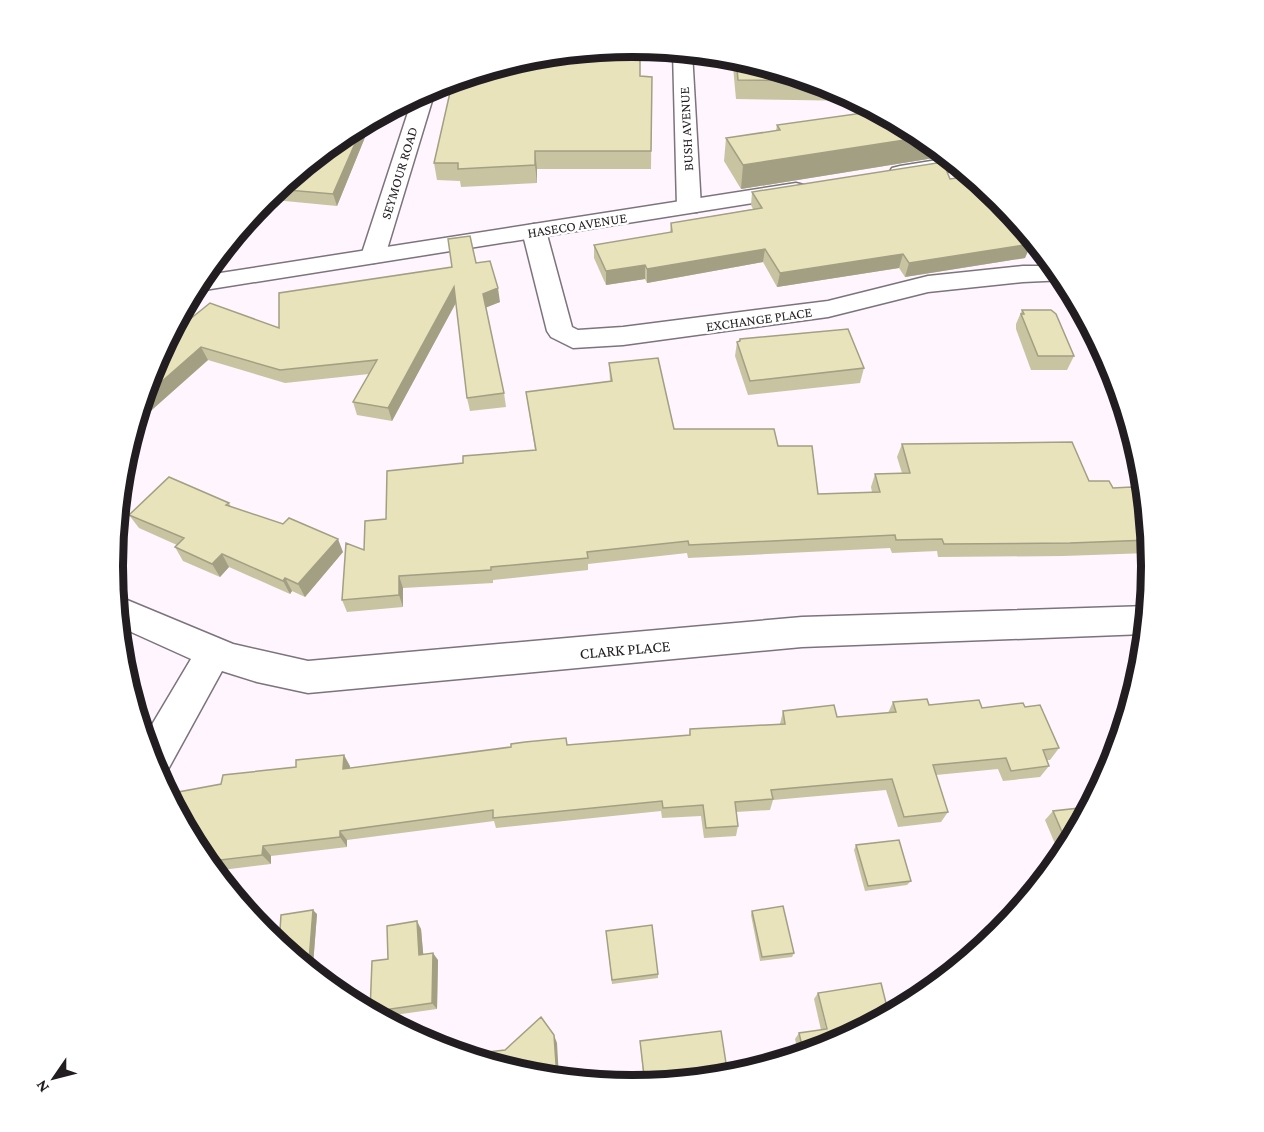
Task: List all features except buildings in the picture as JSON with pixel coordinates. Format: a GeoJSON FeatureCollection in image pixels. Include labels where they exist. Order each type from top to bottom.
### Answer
{"type":"FeatureCollection","features":[{"type":"Feature","properties":{"kind":"street","name":"BUSH AVENUE"},"geometry":{"type":"LineString","coordinates":[[682,60],[689,207]]}},
{"type":"Feature","properties":{"kind":"street","name":"SEYMOUR ROAD"},"geometry":{"type":"LineString","coordinates":[[373,256],[421,103]]}},
{"type":"Feature","properties":{"kind":"street"},"geometry":{"type":"LineString","coordinates":[[876,177],[947,166]]}},
{"type":"Feature","properties":{"kind":"street","name":"HASECO AVENUE"},"geometry":{"type":"LineString","coordinates":[[209,283],[818,187]]}},
{"type":"Feature","properties":{"kind":"street","name":"EXCHANGE PLACE"},"geometry":{"type":"LineString","coordinates":[[534,231],[560,331],[573,339],[614,338],[786,316],[828,309],[928,284],[1023,274],[1049,274]]}},
{"type":"Feature","properties":{"kind":"street","name":"CLARK PLACE"},"geometry":{"type":"LineString","coordinates":[[125,613],[212,655],[268,672],[308,677],[802,632],[1138,620]]}},
{"type":"Feature","properties":{"kind":"street"},"geometry":{"type":"LineString","coordinates":[[158,750],[212,655]]}}]}
